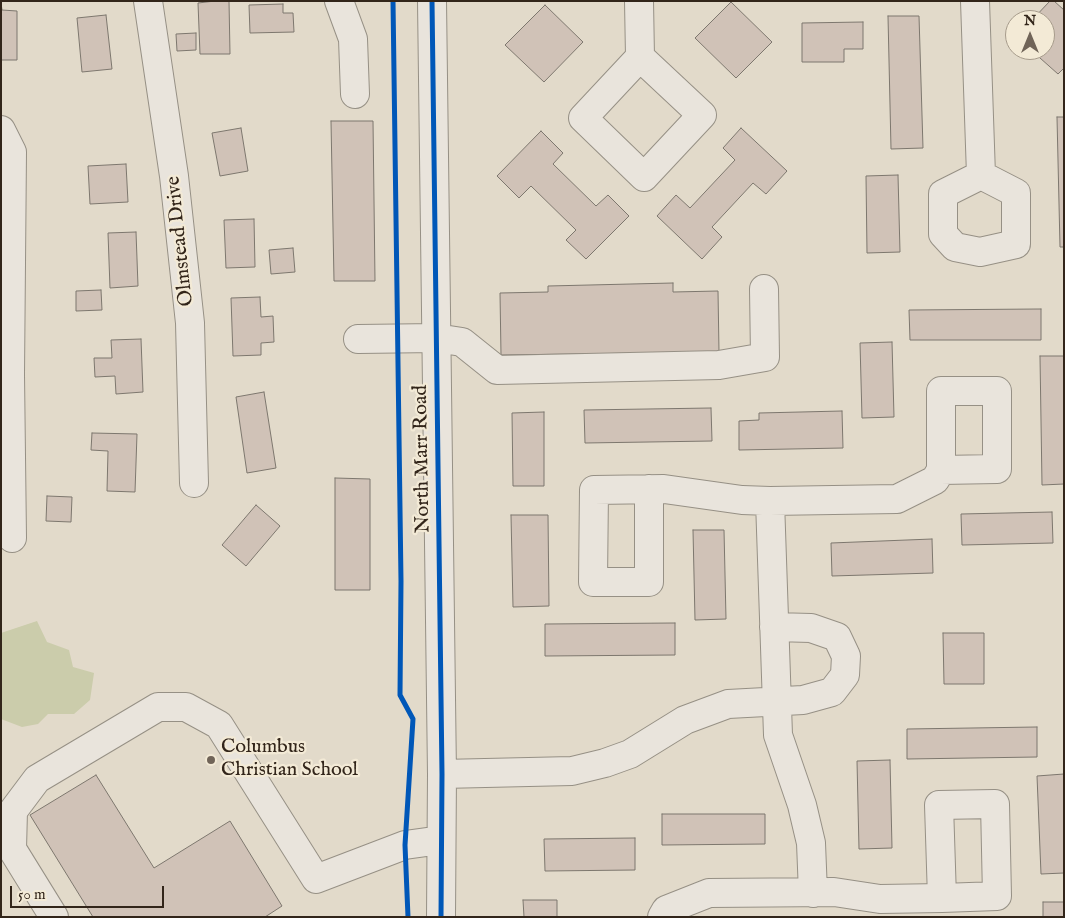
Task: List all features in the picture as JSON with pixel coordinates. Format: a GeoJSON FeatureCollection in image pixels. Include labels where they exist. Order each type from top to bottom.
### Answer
{"type":"FeatureCollection","features":[{"type":"Feature","properties":{"kind":"street","name":"Olmstead Drive"},"geometry":{"type":"LineString","coordinates":[[148,1],[174,176],[190,323],[194,483]]}},
{"type":"Feature","properties":{"kind":"street"},"geometry":{"type":"LineString","coordinates":[[339,1],[353,39],[355,94]]}},
{"type":"Feature","properties":{"kind":"street","name":"North Marr Road"},"geometry":{"type":"LineString","coordinates":[[432,1],[442,774],[441,917]]}},
{"type":"Feature","properties":{"kind":"street"},"geometry":{"type":"LineString","coordinates":[[639,1],[640,57]]}},
{"type":"Feature","properties":{"kind":"street"},"geometry":{"type":"LineString","coordinates":[[975,1],[981,175]]}},
{"type":"Feature","properties":{"kind":"street"},"geometry":{"type":"LineString","coordinates":[[1,130],[12,152],[6,326],[10,374],[6,506],[12,538]]}},
{"type":"Feature","properties":{"kind":"street"},"geometry":{"type":"LineString","coordinates":[[358,339],[436,338],[462,342],[497,370],[719,365],[765,357],[764,289]]}},
{"type":"Feature","properties":{"kind":"street"},"geometry":{"type":"LineString","coordinates":[[649,489],[664,489],[742,500],[897,499],[935,480],[941,470]]}},
{"type":"Feature","properties":{"kind":"street"},"geometry":{"type":"LineString","coordinates":[[770,501],[778,735],[802,805],[811,843],[812,892]]}},
{"type":"Feature","properties":{"kind":"street"},"geometry":{"type":"LineString","coordinates":[[442,774],[572,771],[630,754],[685,720],[728,704],[803,700],[832,692],[845,675],[846,656],[837,637],[811,628],[774,627]]}},
{"type":"Feature","properties":{"kind":"street"},"geometry":{"type":"LineString","coordinates":[[54,917],[12,849],[13,811],[37,779],[158,707],[186,707],[219,725],[316,878],[406,845],[441,840]]}},
{"type":"Feature","properties":{"kind":"street"},"geometry":{"type":"LineString","coordinates":[[662,917],[666,910],[709,893],[834,892],[880,899],[942,898]]}},
{"type":"Feature","properties":{"kind":"green space"},"geometry":{"type":"Polygon","coordinates":[[[37,621],[47,642],[69,650],[73,667],[94,673],[90,700],[74,714],[48,714],[38,724],[22,727],[1,719],[1,633],[37,621]]]}},
{"type":"Feature","properties":{"kind":"building"},"geometry":{"type":"Polygon","coordinates":[[[229,1],[230,54],[200,54],[198,3],[229,1]]]}},
{"type":"Feature","properties":{"kind":"building"},"geometry":{"type":"Polygon","coordinates":[[[1050,1],[1054,1],[1064,10],[1064,68],[1058,74],[1042,60],[1055,60],[1055,10],[1041,10],[1050,1]]]}},
{"type":"Feature","properties":{"kind":"building"},"geometry":{"type":"Polygon","coordinates":[[[731,2],[772,42],[736,78],[695,38],[731,2]]]}},
{"type":"Feature","properties":{"kind":"building"},"geometry":{"type":"Polygon","coordinates":[[[1,3],[2,10],[17,11],[17,60],[1,60],[1,3]]]}},
{"type":"Feature","properties":{"kind":"building"},"geometry":{"type":"Polygon","coordinates":[[[283,4],[283,13],[293,13],[294,32],[250,33],[249,5],[283,4]]]}},
{"type":"Feature","properties":{"kind":"building"},"geometry":{"type":"Polygon","coordinates":[[[545,5],[583,42],[544,82],[505,45],[545,5]]]}},
{"type":"Feature","properties":{"kind":"building"},"geometry":{"type":"Polygon","coordinates":[[[106,15],[112,69],[82,72],[77,18],[106,15]]]}},
{"type":"Feature","properties":{"kind":"building"},"geometry":{"type":"Polygon","coordinates":[[[888,16],[919,16],[923,148],[891,149],[888,16]]]}},
{"type":"Feature","properties":{"kind":"building"},"geometry":{"type":"Polygon","coordinates":[[[863,22],[863,49],[844,49],[844,62],[802,62],[802,23],[863,22]]]}},
{"type":"Feature","properties":{"kind":"building"},"geometry":{"type":"Polygon","coordinates":[[[196,33],[196,50],[177,51],[176,34],[196,33]]]}},
{"type":"Feature","properties":{"kind":"building"},"geometry":{"type":"Polygon","coordinates":[[[1057,117],[1064,117],[1064,247],[1060,247],[1057,117]]]}},
{"type":"Feature","properties":{"kind":"building"},"geometry":{"type":"Polygon","coordinates":[[[331,121],[373,121],[375,281],[334,281],[331,121]]]}},
{"type":"Feature","properties":{"kind":"building"},"geometry":{"type":"Polygon","coordinates":[[[241,128],[248,171],[220,176],[212,133],[241,128]]]}},
{"type":"Feature","properties":{"kind":"building"},"geometry":{"type":"Polygon","coordinates":[[[741,128],[787,171],[766,194],[753,183],[712,227],[722,237],[702,259],[657,216],[676,195],[690,208],[735,160],[723,148],[741,128]]]}},
{"type":"Feature","properties":{"kind":"building"},"geometry":{"type":"Polygon","coordinates":[[[541,131],[563,153],[553,164],[596,206],[608,195],[629,216],[586,259],[566,240],[576,230],[531,186],[519,198],[497,176],[541,131]]]}},
{"type":"Feature","properties":{"kind":"building"},"geometry":{"type":"Polygon","coordinates":[[[126,164],[128,202],[90,204],[88,166],[126,164]]]}},
{"type":"Feature","properties":{"kind":"building"},"geometry":{"type":"Polygon","coordinates":[[[898,175],[900,252],[867,253],[866,176],[898,175]]]}},
{"type":"Feature","properties":{"kind":"building"},"geometry":{"type":"Polygon","coordinates":[[[254,219],[255,267],[226,268],[224,220],[254,219]]]}},
{"type":"Feature","properties":{"kind":"building"},"geometry":{"type":"Polygon","coordinates":[[[136,232],[138,286],[110,288],[108,233],[136,232]]]}},
{"type":"Feature","properties":{"kind":"building"},"geometry":{"type":"Polygon","coordinates":[[[293,248],[295,272],[271,274],[269,250],[293,248]]]}},
{"type":"Feature","properties":{"kind":"building"},"geometry":{"type":"Polygon","coordinates":[[[673,283],[673,292],[718,291],[719,352],[501,355],[500,293],[548,292],[548,286],[673,283]]]}},
{"type":"Feature","properties":{"kind":"building"},"geometry":{"type":"Polygon","coordinates":[[[101,290],[102,310],[76,311],[76,291],[101,290]]]}},
{"type":"Feature","properties":{"kind":"building"},"geometry":{"type":"Polygon","coordinates":[[[260,297],[261,317],[273,316],[274,342],[261,343],[261,355],[233,356],[231,298],[260,297]]]}},
{"type":"Feature","properties":{"kind":"building"},"geometry":{"type":"Polygon","coordinates":[[[1041,309],[1041,340],[910,340],[909,310],[1041,309]]]}},
{"type":"Feature","properties":{"kind":"building"},"geometry":{"type":"Polygon","coordinates":[[[141,339],[143,392],[116,394],[115,376],[95,377],[94,358],[112,358],[111,340],[141,339]]]}},
{"type":"Feature","properties":{"kind":"building"},"geometry":{"type":"Polygon","coordinates":[[[892,342],[894,417],[862,418],[860,343],[892,342]]]}},
{"type":"Feature","properties":{"kind":"building"},"geometry":{"type":"Polygon","coordinates":[[[1040,356],[1064,356],[1064,484],[1042,485],[1040,356]]]}},
{"type":"Feature","properties":{"kind":"building"},"geometry":{"type":"Polygon","coordinates":[[[264,392],[276,468],[247,473],[236,397],[264,392]]]}},
{"type":"Feature","properties":{"kind":"building"},"geometry":{"type":"Polygon","coordinates":[[[711,408],[712,441],[585,443],[584,410],[711,408]]]}},
{"type":"Feature","properties":{"kind":"building"},"geometry":{"type":"Polygon","coordinates":[[[842,411],[843,448],[739,450],[739,421],[759,420],[759,413],[842,411]]]}},
{"type":"Feature","properties":{"kind":"building"},"geometry":{"type":"Polygon","coordinates":[[[544,412],[544,486],[513,486],[512,413],[544,412]]]}},
{"type":"Feature","properties":{"kind":"building"},"geometry":{"type":"Polygon","coordinates":[[[92,433],[137,434],[135,492],[107,491],[108,451],[91,450],[92,433]]]}},
{"type":"Feature","properties":{"kind":"building"},"geometry":{"type":"Polygon","coordinates":[[[335,478],[370,479],[370,590],[335,590],[335,478]]]}},
{"type":"Feature","properties":{"kind":"building"},"geometry":{"type":"Polygon","coordinates":[[[47,496],[72,497],[71,522],[46,521],[47,496]]]}},
{"type":"Feature","properties":{"kind":"building"},"geometry":{"type":"Polygon","coordinates":[[[256,505],[280,526],[246,566],[222,545],[256,505]]]}},
{"type":"Feature","properties":{"kind":"building"},"geometry":{"type":"Polygon","coordinates":[[[1052,512],[1053,543],[962,545],[961,514],[1052,512]]]}},
{"type":"Feature","properties":{"kind":"building"},"geometry":{"type":"Polygon","coordinates":[[[511,515],[548,515],[549,606],[513,607],[511,515]]]}},
{"type":"Feature","properties":{"kind":"building"},"geometry":{"type":"Polygon","coordinates":[[[693,530],[724,530],[726,619],[695,620],[693,530]]]}},
{"type":"Feature","properties":{"kind":"building"},"geometry":{"type":"Polygon","coordinates":[[[932,539],[933,573],[832,576],[831,543],[932,539]]]}},
{"type":"Feature","properties":{"kind":"building"},"geometry":{"type":"Polygon","coordinates":[[[675,623],[675,655],[545,656],[545,624],[675,623]]]}},
{"type":"Feature","properties":{"kind":"building"},"geometry":{"type":"Polygon","coordinates":[[[943,633],[984,633],[984,684],[944,684],[943,633]]]}},
{"type":"Feature","properties":{"kind":"building"},"geometry":{"type":"Polygon","coordinates":[[[1037,727],[1037,757],[907,759],[907,729],[1037,727]]]}},
{"type":"Feature","properties":{"kind":"building"},"geometry":{"type":"Polygon","coordinates":[[[890,760],[892,848],[859,849],[857,761],[890,760]]]}},
{"type":"Feature","properties":{"kind":"building"},"geometry":{"type":"Polygon","coordinates":[[[1064,774],[1064,873],[1041,874],[1037,776],[1064,774]]]}},
{"type":"Feature","properties":{"kind":"building","name":"Columbus Christian School"},"geometry":{"type":"Polygon","coordinates":[[[96,775],[154,868],[230,821],[282,906],[265,917],[93,917],[30,815],[96,775]]]}},
{"type":"Feature","properties":{"kind":"building"},"geometry":{"type":"Polygon","coordinates":[[[662,814],[765,814],[765,844],[662,845],[662,814]]]}},
{"type":"Feature","properties":{"kind":"building"},"geometry":{"type":"Polygon","coordinates":[[[635,838],[635,870],[545,871],[544,839],[635,838]]]}},
{"type":"Feature","properties":{"kind":"building"},"geometry":{"type":"Polygon","coordinates":[[[523,900],[557,900],[557,917],[524,917],[523,900]]]}},
{"type":"Feature","properties":{"kind":"building"},"geometry":{"type":"Polygon","coordinates":[[[1043,902],[1064,902],[1064,917],[1043,917],[1043,902]]]}},
{"type":"Feature","properties":{"kind":"cycle path"},"geometry":{"type":"LineString","coordinates":[[393,1],[401,581],[400,695],[413,719],[405,845],[408,917]]}},
{"type":"Feature","properties":{"kind":"cycle path"},"geometry":{"type":"LineString","coordinates":[[432,1],[442,774],[441,917]]}},
{"type":"Feature","properties":{"kind":"place","name":"Columbus Christian School"},"geometry":{"type":"Point","coordinates":[211,760]}}]}
